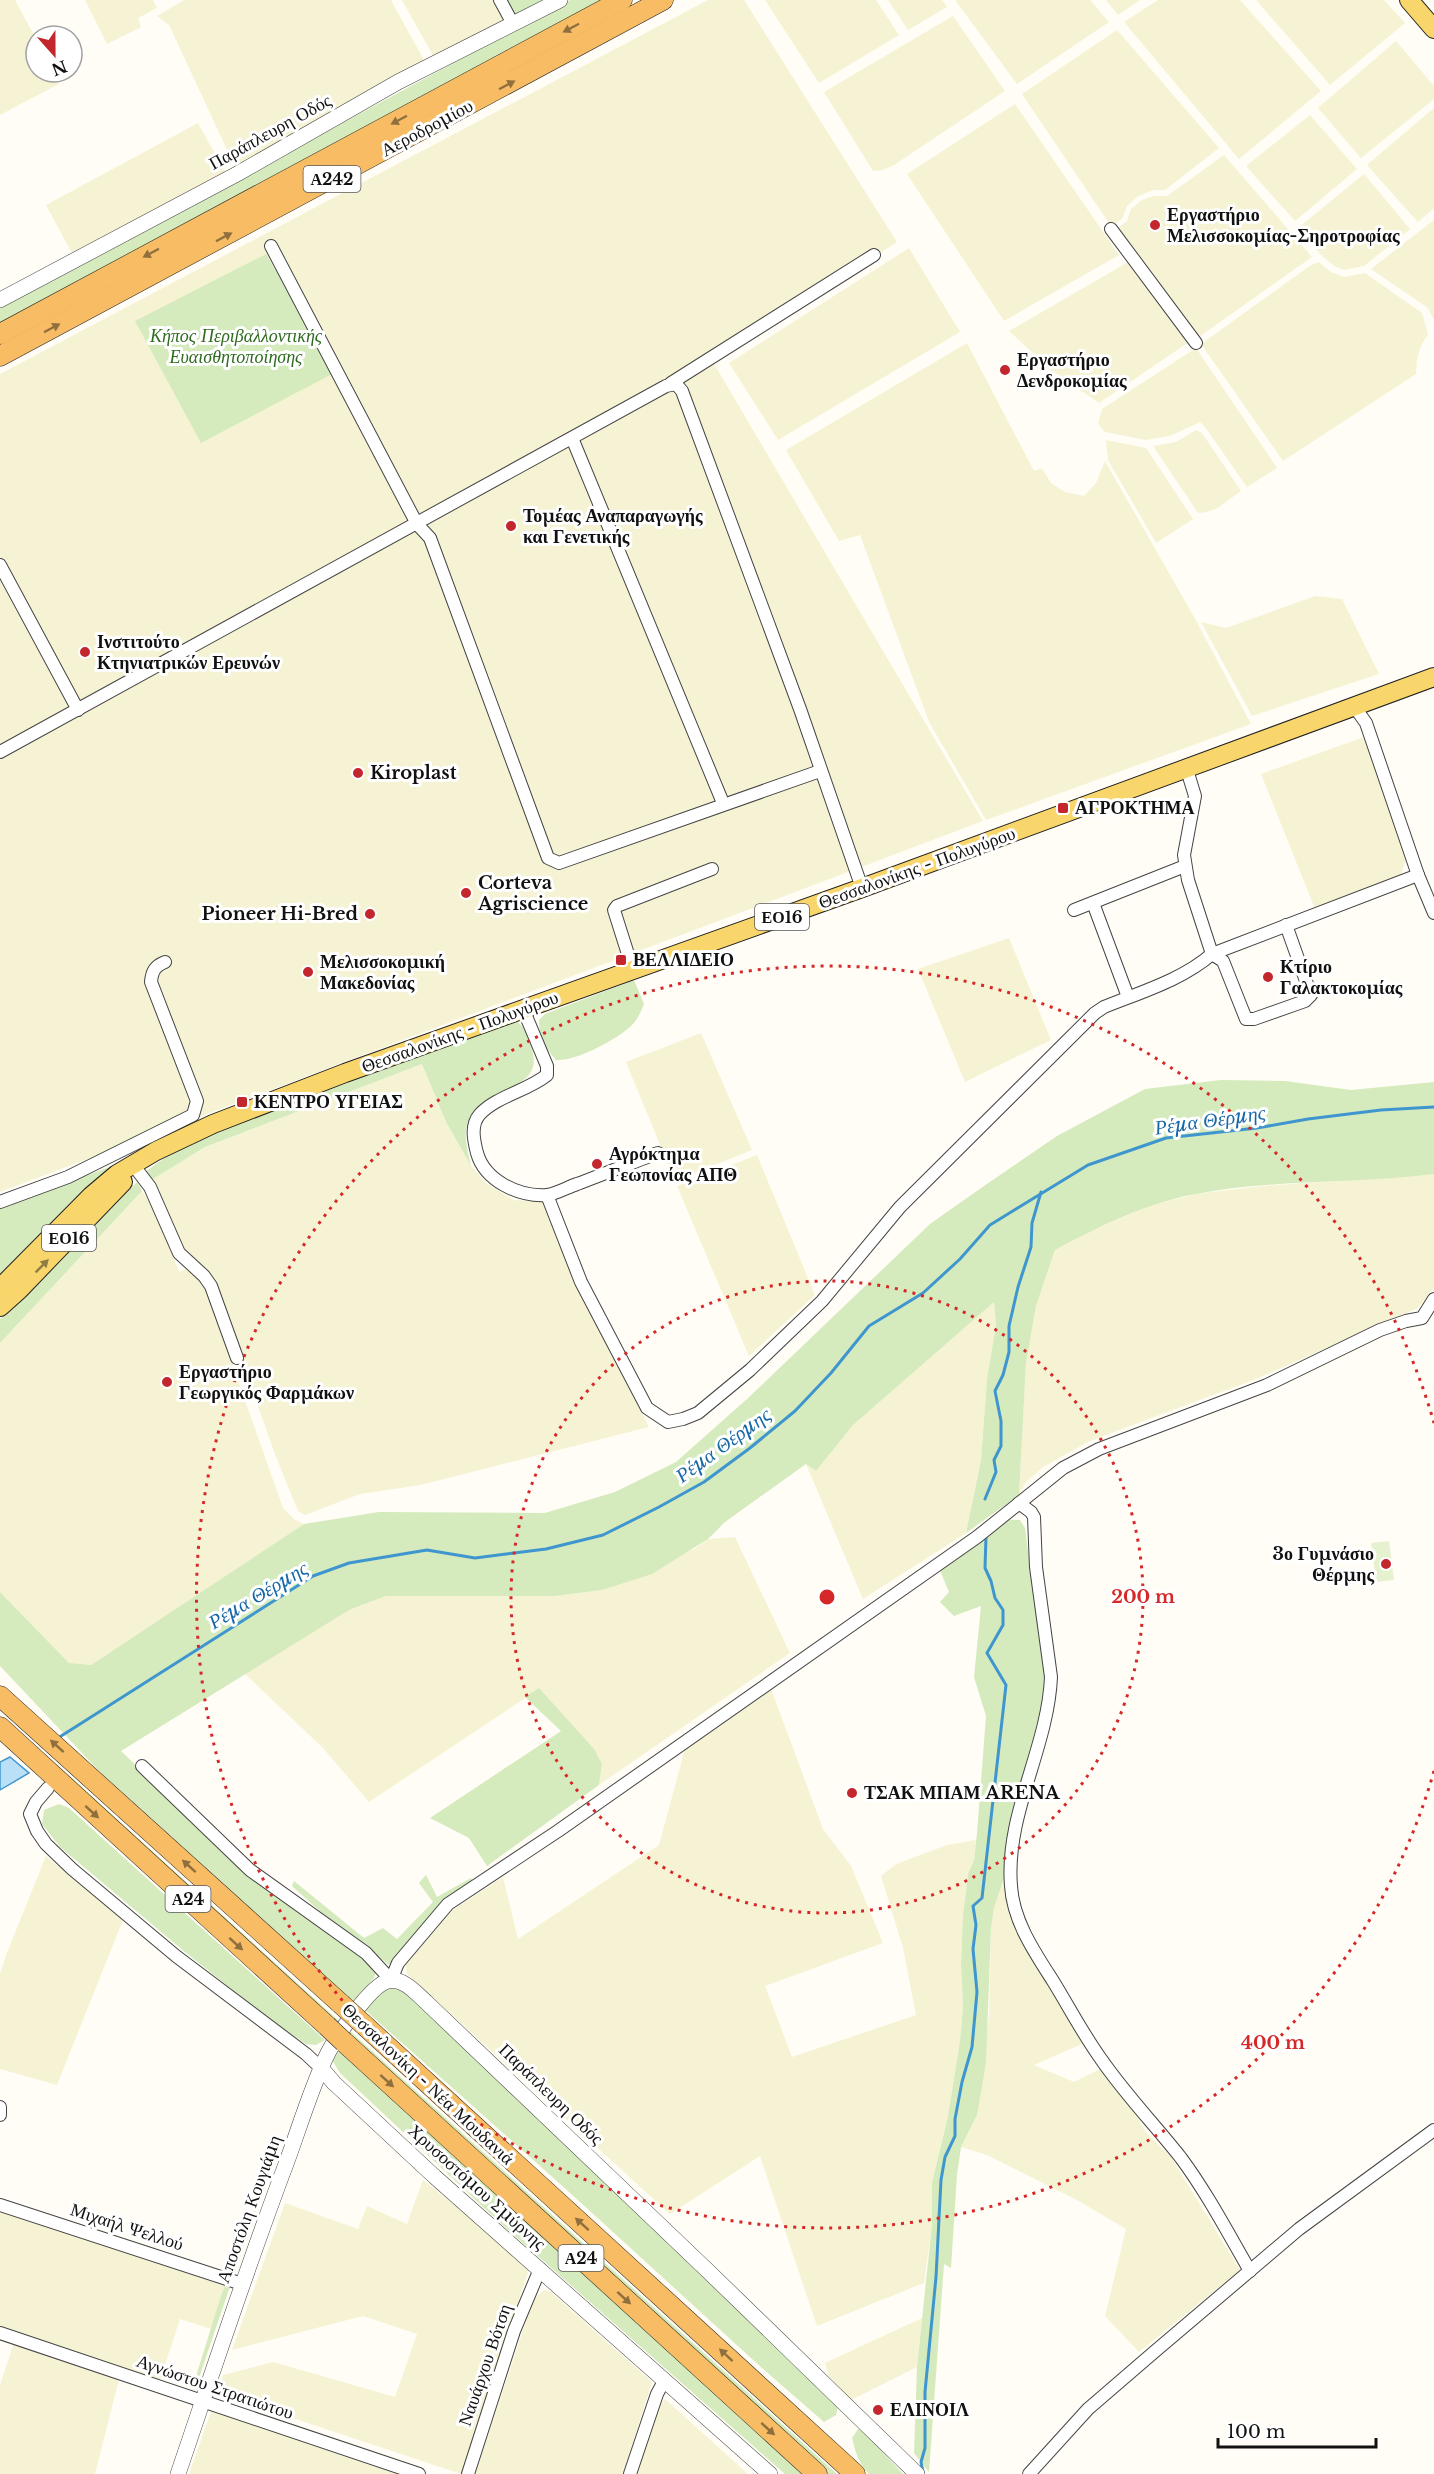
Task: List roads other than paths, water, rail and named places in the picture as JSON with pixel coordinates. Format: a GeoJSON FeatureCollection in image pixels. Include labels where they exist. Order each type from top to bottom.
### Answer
{"type":"FeatureCollection","features":[{"type":"Feature","properties":{"kind":"highway","name":"Αεροδρομίου"},"geometry":{"type":"LineString","coordinates":[[0,334],[622,0]]}},
{"type":"Feature","properties":{"kind":"highway","name":"Αεροδρομίου"},"geometry":{"type":"LineString","coordinates":[[0,356],[663,0]]}},
{"type":"Feature","properties":{"kind":"highway","name":"Θεσσαλονίκη - Νέα Μουδανιά"},"geometry":{"type":"LineString","coordinates":[[0,1696],[855,2474]]}},
{"type":"Feature","properties":{"kind":"highway","name":"Θεσσαλονίκη - Νέα Μουδανιά"},"geometry":{"type":"LineString","coordinates":[[7,1733],[49,1780],[327,2026],[817,2474]]}},
{"type":"Feature","properties":{"kind":"main road"},"geometry":{"type":"LineString","coordinates":[[1409,0],[1434,29]]}},
{"type":"Feature","properties":{"kind":"main road","name":"Θεσσαλονίκης - Πολυγύρου"},"geometry":{"type":"LineString","coordinates":[[0,1288],[91,1196],[117,1174],[156,1151],[213,1124],[345,1073],[1187,770],[1434,677]]}},
{"type":"Feature","properties":{"kind":"main road","name":"Θεσσαλονίκης - Πολυγύρου"},"geometry":{"type":"LineString","coordinates":[[0,1307],[117,1188],[134,1166]]}},
{"type":"Feature","properties":{"kind":"street"},"geometry":{"type":"LineString","coordinates":[[500,0],[513,24]]}},
{"type":"Feature","properties":{"kind":"street","name":"Παράπλευρη Οδός"},"geometry":{"type":"LineString","coordinates":[[0,300],[237,174],[398,82],[560,0]]}},
{"type":"Feature","properties":{"kind":"street"},"geometry":{"type":"LineString","coordinates":[[1111,229],[1196,344]]}},
{"type":"Feature","properties":{"kind":"street"},"geometry":{"type":"LineString","coordinates":[[271,246],[417,524],[430,538],[548,858],[559,863],[723,803],[820,771]]}},
{"type":"Feature","properties":{"kind":"street"},"geometry":{"type":"LineString","coordinates":[[0,752],[671,383],[874,255]]}},
{"type":"Feature","properties":{"kind":"street"},"geometry":{"type":"LineString","coordinates":[[671,383],[676,384],[682,391],[800,709],[862,888]]}},
{"type":"Feature","properties":{"kind":"street"},"geometry":{"type":"LineString","coordinates":[[572,438],[723,803]]}},
{"type":"Feature","properties":{"kind":"street"},"geometry":{"type":"LineString","coordinates":[[0,565],[78,710]]}},
{"type":"Feature","properties":{"kind":"street"},"geometry":{"type":"LineString","coordinates":[[1354,706],[1366,723],[1418,875],[1434,913]]}},
{"type":"Feature","properties":{"kind":"street"},"geometry":{"type":"LineString","coordinates":[[1187,770],[1195,796],[1184,855],[1185,866],[1212,954],[1223,961],[1246,1019],[1254,1019],[1305,1001],[1311,995],[1310,986],[1286,924]]}},
{"type":"Feature","properties":{"kind":"street"},"geometry":{"type":"LineString","coordinates":[[1074,910],[1185,866]]}},
{"type":"Feature","properties":{"kind":"street"},"geometry":{"type":"LineString","coordinates":[[633,970],[615,915],[614,910],[617,906],[712,870]]}},
{"type":"Feature","properties":{"kind":"street"},"geometry":{"type":"LineString","coordinates":[[547,1195],[581,1282],[647,1408],[668,1422],[683,1419],[698,1413],[750,1370],[822,1301],[900,1207],[1088,1019],[1104,1007],[1184,974],[1212,954],[1418,875]]}},
{"type":"Feature","properties":{"kind":"street"},"geometry":{"type":"LineString","coordinates":[[1093,903],[1128,998]]}},
{"type":"Feature","properties":{"kind":"street"},"geometry":{"type":"LineString","coordinates":[[0,1202],[68,1177],[193,1115],[197,1101],[151,982],[152,972],[158,965],[165,962]]}},
{"type":"Feature","properties":{"kind":"street"},"geometry":{"type":"LineString","coordinates":[[524,1009],[547,1066],[547,1075],[478,1115],[472,1134],[478,1157],[488,1173],[505,1186],[524,1192],[547,1195],[658,1153]]}},
{"type":"Feature","properties":{"kind":"street"},"geometry":{"type":"LineString","coordinates":[[134,1166],[150,1187],[179,1253],[204,1276],[211,1286],[237,1358]]}},
{"type":"Feature","properties":{"kind":"street"},"geometry":{"type":"LineString","coordinates":[[391,1980],[398,1964],[448,1904],[558,1831],[693,1734],[977,1537],[1046,1479],[1080,1459],[1267,1385],[1380,1330],[1422,1318],[1434,1299]]}},
{"type":"Feature","properties":{"kind":"street"},"geometry":{"type":"LineString","coordinates":[[1019,1503],[1032,1512],[1034,1517],[1036,1567],[1051,1677],[1045,1718],[1014,1836],[1011,1875],[1014,1904],[1037,1956],[1088,2040],[1152,2126],[1182,2160],[1250,2271]]}},
{"type":"Feature","properties":{"kind":"street","name":"Παράπλευρη Οδός"},"geometry":{"type":"LineString","coordinates":[[142,1766],[250,1870],[366,1953],[391,1980],[399,1981],[407,1986],[426,2002],[917,2474]]}},
{"type":"Feature","properties":{"kind":"street"},"geometry":{"type":"LineString","coordinates":[[49,1780],[30,1814],[37,1831],[46,1844],[72,1869],[176,1956],[306,2054],[322,2069]]}},
{"type":"Feature","properties":{"kind":"street","name":"Αποστόλη Κουγιάμη"},"geometry":{"type":"LineString","coordinates":[[178,2474],[242,2284],[322,2069],[345,2023],[379,1985],[391,1980]]}},
{"type":"Feature","properties":{"kind":"street","name":"Χρυσοστόμου Σμύρνης"},"geometry":{"type":"LineString","coordinates":[[322,2069],[334,2083],[435,2177],[770,2474]]}},
{"type":"Feature","properties":{"kind":"street"},"geometry":{"type":"LineString","coordinates":[[312,2093],[334,2083]]}},
{"type":"Feature","properties":{"kind":"street"},"geometry":{"type":"LineString","coordinates":[[0,2107],[0,2115]]}},
{"type":"Feature","properties":{"kind":"street"},"geometry":{"type":"LineString","coordinates":[[1029,2474],[1098,2400],[1299,2229],[1434,2130]]}},
{"type":"Feature","properties":{"kind":"street","name":"Μιχαήλ Ψελλού"},"geometry":{"type":"LineString","coordinates":[[0,2205],[242,2284]]}},
{"type":"Feature","properties":{"kind":"street","name":"Ναυάρχου Βότση"},"geometry":{"type":"LineString","coordinates":[[468,2474],[514,2331],[540,2269]]}},
{"type":"Feature","properties":{"kind":"street","name":"Αγνώστου Στρατιώτου"},"geometry":{"type":"LineString","coordinates":[[0,2333],[419,2474]]}},
{"type":"Feature","properties":{"kind":"street"},"geometry":{"type":"LineString","coordinates":[[630,2474],[657,2394],[664,2381]]}},
{"type":"Feature","properties":{"kind":"water"},"geometry":{"type":"Polygon","coordinates":[[[10,1757],[29,1773],[0,1790],[0,1762],[10,1757]]]}},
{"type":"Feature","properties":{"kind":"waterway","name":"Ρέμα Θέρμης"},"geometry":{"type":"LineString","coordinates":[[58,1738],[313,1576],[349,1563],[427,1550],[475,1558],[546,1549],[603,1535],[704,1482],[795,1411],[831,1373],[869,1326],[923,1293],[960,1259],[990,1225],[1088,1165],[1166,1138],[1257,1128],[1381,1110],[1434,1107]]}},
{"type":"Feature","properties":{"kind":"waterway"},"geometry":{"type":"LineString","coordinates":[[985,1499],[996,1472],[994,1460],[1001,1446],[1001,1421],[995,1391],[1003,1375],[1009,1352],[1009,1326],[1031,1247],[1032,1223],[1041,1192]]}},
{"type":"Feature","properties":{"kind":"waterway"},"geometry":{"type":"LineString","coordinates":[[923,2472],[921,2462],[925,2448],[925,2392],[936,2277],[941,2180],[945,2157],[955,2136],[955,2119],[962,2082],[972,2047],[977,1992],[973,1949],[976,1925],[973,1906],[982,1898],[1006,1685],[987,1653],[1003,1625],[1003,1610],[995,1598],[985,1568],[986,1536]]}},
{"type":"Feature","properties":{"kind":"place","name":"Εργαστήριο Μελισσοκομίας-Σηροτροφίας"},"geometry":{"type":"Point","coordinates":[1155,225]}},
{"type":"Feature","properties":{"kind":"place","name":"Εργαστήριο Δενδροκομίας"},"geometry":{"type":"Point","coordinates":[1005,370]}},
{"type":"Feature","properties":{"kind":"place","name":"Τομέας Αναπαραγωγής και Γενετικής"},"geometry":{"type":"Point","coordinates":[511,526]}},
{"type":"Feature","properties":{"kind":"place","name":"Ινστιτούτο Κτηνιατρικών Ερευνών"},"geometry":{"type":"Point","coordinates":[85,652]}},
{"type":"Feature","properties":{"kind":"place","name":"Kiroplast"},"geometry":{"type":"Point","coordinates":[358,773]}},
{"type":"Feature","properties":{"kind":"place","name":"ΑΓΡΟΚΤΗΜΑ"},"geometry":{"type":"Point","coordinates":[1063,808]}},
{"type":"Feature","properties":{"kind":"place","name":"Corteva Agriscience"},"geometry":{"type":"Point","coordinates":[466,893]}},
{"type":"Feature","properties":{"kind":"place","name":"Pioneer Hi-Bred"},"geometry":{"type":"Point","coordinates":[370,914]}},
{"type":"Feature","properties":{"kind":"place","name":"ΒΕΛΛΙΔΕΙΟ"},"geometry":{"type":"Point","coordinates":[621,960]}},
{"type":"Feature","properties":{"kind":"place","name":"Μελισσοκομική Μακεδονίας"},"geometry":{"type":"Point","coordinates":[308,972]}},
{"type":"Feature","properties":{"kind":"place","name":"Κτίριο Γαλακτοκομίας"},"geometry":{"type":"Point","coordinates":[1268,977]}},
{"type":"Feature","properties":{"kind":"place","name":"ΚΕΝΤΡΟ ΥΓΕΙΑΣ"},"geometry":{"type":"Point","coordinates":[242,1102]}},
{"type":"Feature","properties":{"kind":"place","name":"Αγρόκτημα Γεωπονίας ΑΠΘ"},"geometry":{"type":"Point","coordinates":[597,1164]}},
{"type":"Feature","properties":{"kind":"place","name":"Εργαστήριο Γεωργικός Φαρμάκων"},"geometry":{"type":"Point","coordinates":[167,1382]}},
{"type":"Feature","properties":{"kind":"place","name":"3ο Γυμνάσιο Θέρμης"},"geometry":{"type":"Point","coordinates":[1386,1564]}},
{"type":"Feature","properties":{"kind":"place","name":"ΤΣΑΚ ΜΠΑΜ ARENA"},"geometry":{"type":"Point","coordinates":[852,1793]}},
{"type":"Feature","properties":{"kind":"place","name":"ΕΛΙΝΟΙΛ"},"geometry":{"type":"Point","coordinates":[878,2410]}},
{"type":"Feature","properties":{"kind":"park label","name":"Κήπος Περιβαλλοντικής Ευαισθητοποίησης"},"geometry":{"type":"Point","coordinates":[236,346]}}]}
